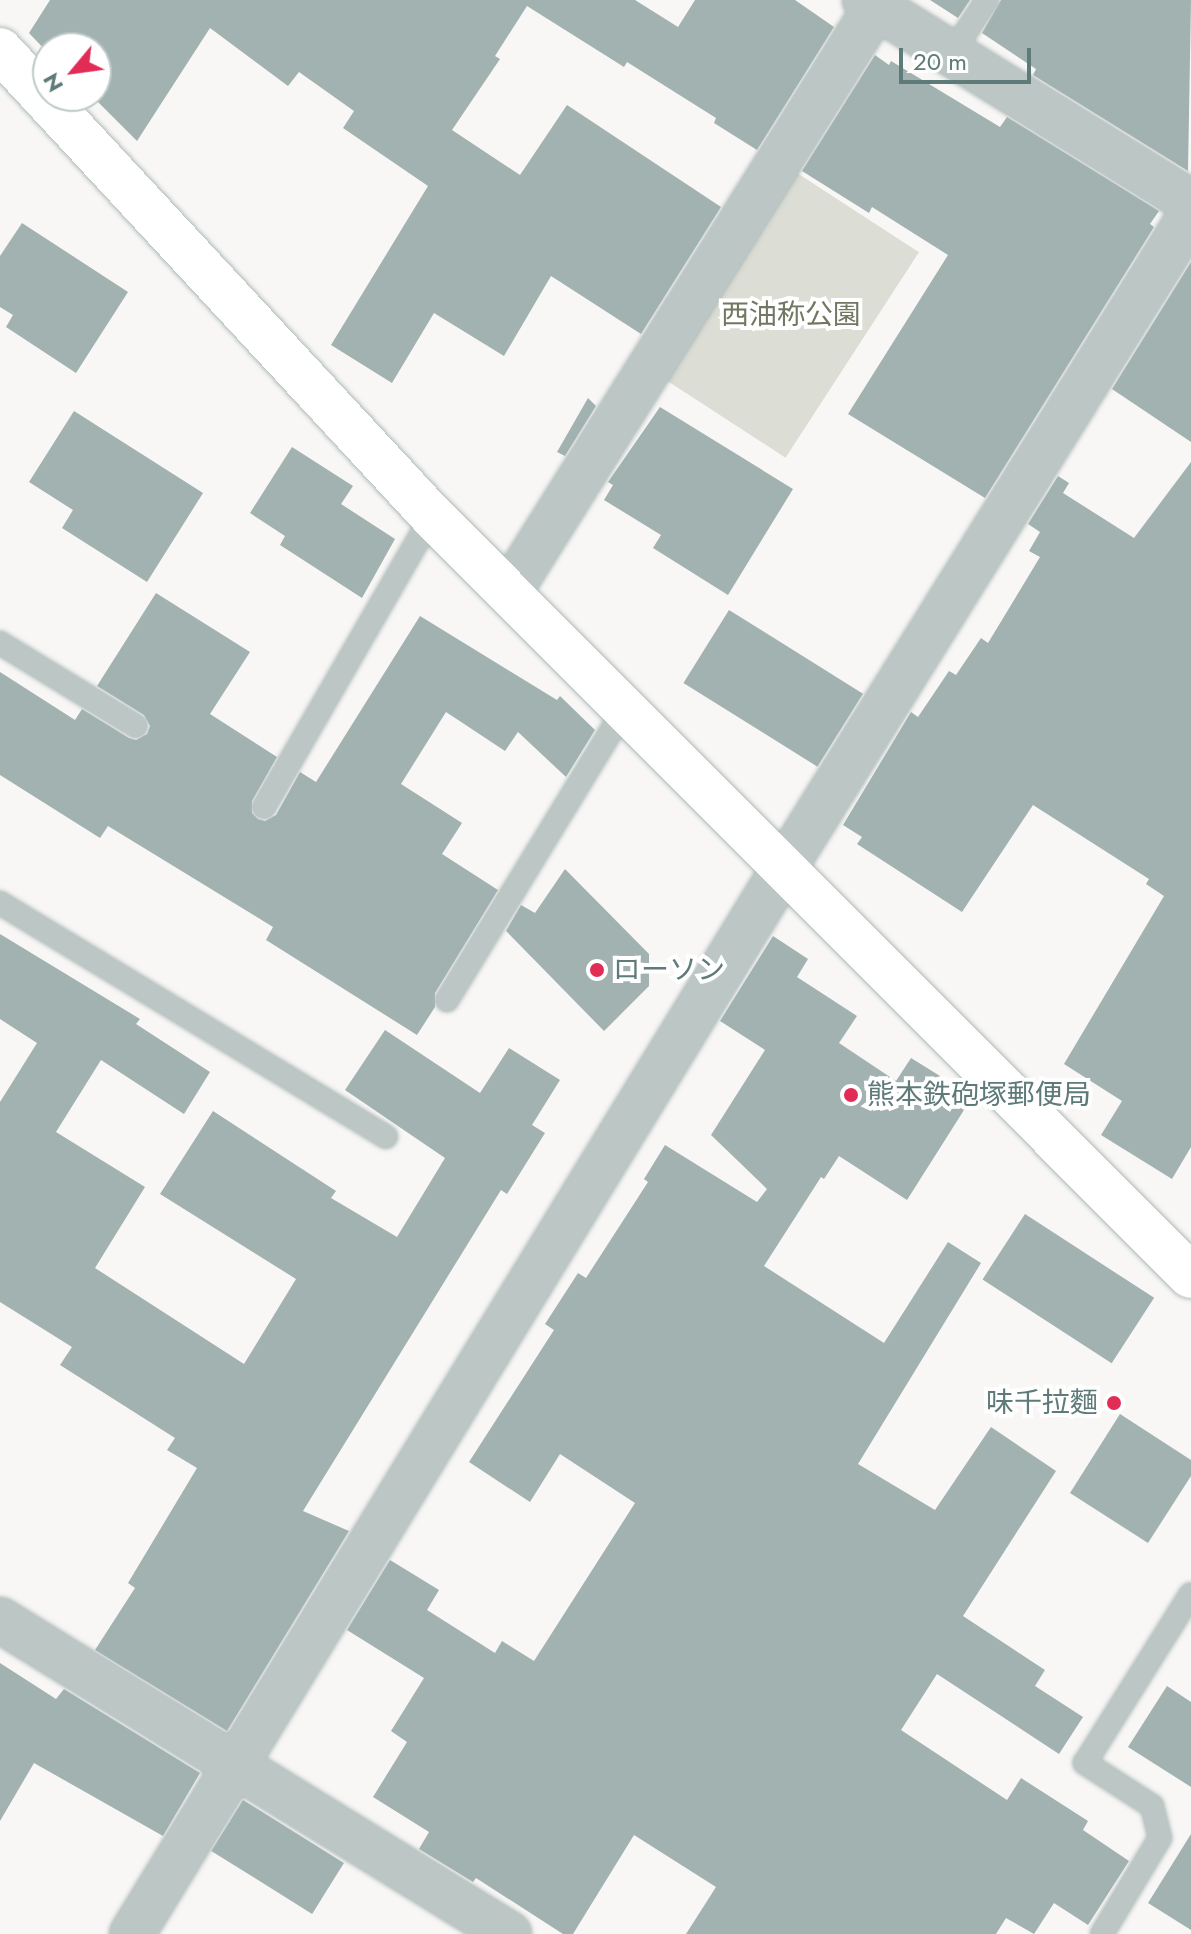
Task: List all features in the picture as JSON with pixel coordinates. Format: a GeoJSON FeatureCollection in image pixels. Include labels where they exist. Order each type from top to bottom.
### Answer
{"type":"FeatureCollection","features":[{"type":"Feature","properties":{"kind":"street"},"geometry":{"type":"LineString","coordinates":[[509,592],[870,3],[1191,202]]}},
{"type":"Feature","properties":{"kind":"street"},"geometry":{"type":"LineString","coordinates":[[0,50],[432,516],[1191,1276]]}},
{"type":"Feature","properties":{"kind":"street"},"geometry":{"type":"LineString","coordinates":[[132,1934],[784,868],[1191,215]]}},
{"type":"Feature","properties":{"kind":"street"},"geometry":{"type":"LineString","coordinates":[[0,1620],[509,1934]]}},
{"type":"Feature","properties":{"kind":"lane"},"geometry":{"type":"LineString","coordinates":[[952,53],[987,0]]}},
{"type":"Feature","properties":{"kind":"lane"},"geometry":{"type":"LineString","coordinates":[[264,807],[432,516]]}},
{"type":"Feature","properties":{"kind":"lane"},"geometry":{"type":"LineString","coordinates":[[0,643],[136,726]]}},
{"type":"Feature","properties":{"kind":"lane"},"geometry":{"type":"LineString","coordinates":[[447,1000],[625,708]]}},
{"type":"Feature","properties":{"kind":"lane"},"geometry":{"type":"LineString","coordinates":[[0,903],[386,1137]]}},
{"type":"Feature","properties":{"kind":"lane"},"geometry":{"type":"LineString","coordinates":[[1102,1934],[1160,1838],[1152,1806],[1085,1763],[1191,1594]]}},
{"type":"Feature","properties":{"kind":"green space","name":"西油称公園"},"geometry":{"type":"Polygon","coordinates":[[[794,171],[919,252],[786,458],[661,376],[794,171]]]}},
{"type":"Feature","properties":{"kind":"building"},"geometry":{"type":"Polygon","coordinates":[[[50,0],[635,0],[678,27],[695,0],[795,0],[834,27],[757,150],[714,123],[716,118],[627,62],[624,67],[527,6],[495,56],[500,59],[452,130],[520,175],[567,105],[721,207],[641,334],[551,276],[504,356],[434,313],[392,383],[331,345],[428,186],[343,128],[354,111],[299,72],[288,86],[210,28],[137,141],[108,112],[112,112],[112,32],[32,32],[32,36],[29,33],[50,0]]]}},
{"type":"Feature","properties":{"kind":"building"},"geometry":{"type":"Polygon","coordinates":[[[930,0],[970,0],[958,18],[930,0]]]}},
{"type":"Feature","properties":{"kind":"building"},"geometry":{"type":"Polygon","coordinates":[[[1001,0],[1191,0],[1188,171],[1033,75],[1036,69],[982,33],[1001,0]]]}},
{"type":"Feature","properties":{"kind":"building"},"geometry":{"type":"Polygon","coordinates":[[[875,55],[889,65],[891,61],[1000,127],[1007,117],[1159,211],[1150,224],[1154,227],[985,498],[848,414],[948,255],[872,207],[869,213],[802,171],[875,55]]]}},
{"type":"Feature","properties":{"kind":"building"},"geometry":{"type":"Polygon","coordinates":[[[22,223],[128,292],[76,373],[6,327],[13,315],[0,307],[0,256],[22,223]]]}},
{"type":"Feature","properties":{"kind":"building"},"geometry":{"type":"Polygon","coordinates":[[[1191,262],[1191,442],[1112,389],[1191,262]]]}},
{"type":"Feature","properties":{"kind":"building"},"geometry":{"type":"Polygon","coordinates":[[[588,398],[596,406],[565,456],[557,452],[588,398]]]}},
{"type":"Feature","properties":{"kind":"building"},"geometry":{"type":"Polygon","coordinates":[[[660,407],[793,489],[728,595],[653,548],[661,535],[604,500],[613,485],[608,482],[660,407]]]}},
{"type":"Feature","properties":{"kind":"building"},"geometry":{"type":"Polygon","coordinates":[[[74,411],[203,493],[147,582],[62,528],[73,510],[29,482],[74,411]]]}},
{"type":"Feature","properties":{"kind":"building"},"geometry":{"type":"Polygon","coordinates":[[[292,447],[353,486],[341,504],[395,539],[362,598],[280,545],[285,536],[250,513],[292,447]]]}},
{"type":"Feature","properties":{"kind":"building"},"geometry":{"type":"Polygon","coordinates":[[[1191,462],[1191,1147],[1172,1179],[1101,1135],[1122,1101],[1064,1064],[1164,896],[1146,884],[1149,879],[1033,805],[962,912],[857,844],[862,837],[843,825],[911,712],[918,717],[949,671],[956,675],[981,638],[988,643],[1040,557],[1029,551],[1040,532],[1028,524],[1058,476],[1069,483],[1063,493],[1134,538],[1191,462]]]}},
{"type":"Feature","properties":{"kind":"building"},"geometry":{"type":"Polygon","coordinates":[[[156,593],[250,652],[210,714],[277,757],[252,801],[252,813],[258,819],[265,821],[276,815],[300,772],[316,782],[420,616],[557,700],[560,696],[595,730],[566,777],[518,732],[505,751],[446,712],[401,784],[462,823],[442,854],[498,890],[435,993],[435,1007],[417,1035],[266,940],[273,927],[108,826],[100,838],[0,775],[0,672],[75,720],[82,709],[129,738],[136,740],[147,734],[150,726],[144,715],[97,686],[156,593]]]}},
{"type":"Feature","properties":{"kind":"building"},"geometry":{"type":"Polygon","coordinates":[[[729,610],[863,694],[817,767],[683,683],[729,610]]]}},
{"type":"Feature","properties":{"kind":"building","name":"ローソン"},"geometry":{"type":"Polygon","coordinates":[[[565,869],[649,954],[649,986],[604,1031],[506,931],[521,905],[535,913],[565,869]]]}},
{"type":"Feature","properties":{"kind":"building"},"geometry":{"type":"Polygon","coordinates":[[[0,934],[140,1019],[136,1024],[210,1072],[184,1114],[101,1060],[56,1132],[145,1187],[95,1268],[244,1364],[296,1279],[160,1194],[213,1111],[336,1191],[331,1198],[397,1237],[445,1158],[345,1090],[385,1030],[480,1093],[509,1048],[560,1080],[532,1125],[545,1133],[507,1194],[501,1190],[303,1511],[349,1531],[227,1731],[95,1650],[135,1588],[128,1583],[197,1468],[167,1450],[175,1438],[60,1365],[72,1347],[0,1302],[0,1102],[37,1043],[0,1019],[0,934]]]}},
{"type":"Feature","properties":{"kind":"building"},"geometry":{"type":"Polygon","coordinates":[[[773,936],[808,959],[797,977],[857,1016],[839,1043],[896,1081],[911,1058],[940,1076],[931,1089],[964,1110],[907,1200],[839,1156],[824,1179],[821,1177],[764,1266],[884,1343],[948,1242],[981,1263],[858,1464],[935,1510],[991,1427],[1056,1471],[963,1616],[1045,1670],[1035,1686],[1083,1717],[1059,1754],[937,1674],[901,1730],[1007,1800],[1021,1778],[1088,1821],[1083,1830],[1129,1861],[1088,1925],[1054,1903],[1034,1934],[1006,1918],[996,1934],[686,1934],[716,1887],[634,1835],[573,1934],[563,1934],[476,1878],[473,1882],[419,1849],[429,1832],[373,1797],[407,1742],[391,1731],[424,1678],[347,1630],[390,1560],[439,1590],[427,1610],[495,1653],[502,1641],[534,1661],[635,1503],[560,1454],[530,1502],[469,1462],[554,1330],[545,1324],[578,1273],[586,1278],[648,1182],[644,1179],[665,1145],[757,1202],[767,1189],[711,1135],[765,1050],[720,1021],[773,936]]]}},
{"type":"Feature","properties":{"kind":"building"},"geometry":{"type":"Polygon","coordinates":[[[1025,1214],[1154,1298],[1112,1363],[983,1279],[1025,1214]]]}},
{"type":"Feature","properties":{"kind":"building"},"geometry":{"type":"Polygon","coordinates":[[[1120,1414],[1191,1460],[1191,1476],[1148,1543],[1070,1493],[1120,1414]]]}},
{"type":"Feature","properties":{"kind":"building"},"geometry":{"type":"Polygon","coordinates":[[[0,1663],[56,1699],[64,1689],[200,1773],[163,1836],[34,1763],[0,1821],[0,1663]]]}},
{"type":"Feature","properties":{"kind":"building"},"geometry":{"type":"Polygon","coordinates":[[[1167,1686],[1191,1702],[1191,1787],[1128,1747],[1167,1686]]]}},
{"type":"Feature","properties":{"kind":"building"},"geometry":{"type":"Polygon","coordinates":[[[243,1800],[344,1863],[312,1914],[211,1851],[243,1800]]]}},
{"type":"Feature","properties":{"kind":"building"},"geometry":{"type":"Polygon","coordinates":[[[1191,1834],[1191,1930],[1148,1903],[1191,1834]]]}},
{"type":"Feature","properties":{"kind":"place","name":"ローソン"},"geometry":{"type":"Point","coordinates":[597,970]}},
{"type":"Feature","properties":{"kind":"place","name":"熊本鉄砲塚郵便局"},"geometry":{"type":"Point","coordinates":[851,1095]}},
{"type":"Feature","properties":{"kind":"place","name":"味千拉麵"},"geometry":{"type":"Point","coordinates":[1114,1403]}}]}
